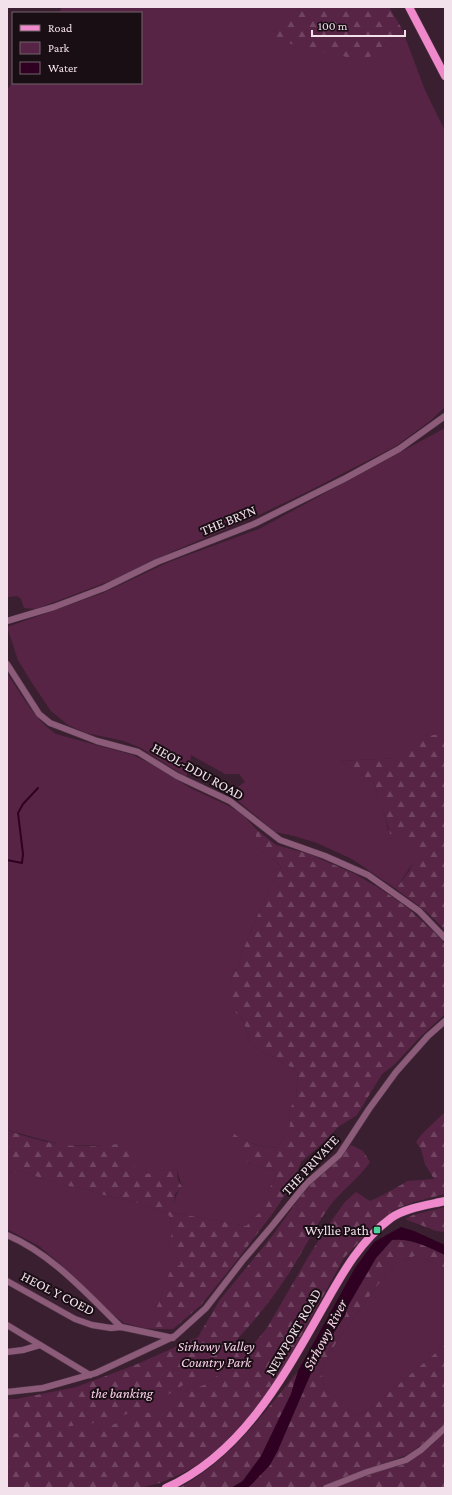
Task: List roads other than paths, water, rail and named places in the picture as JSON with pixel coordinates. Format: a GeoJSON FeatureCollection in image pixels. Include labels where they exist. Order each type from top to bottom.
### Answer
{"type":"FeatureCollection","features":[{"type":"Feature","properties":{"kind":"main road"},"geometry":{"type":"LineString","coordinates":[[409,7],[445,76]]}},
{"type":"Feature","properties":{"kind":"main road","name":"NEWPORT ROAD"},"geometry":{"type":"LineString","coordinates":[[166,1488],[200,1470],[224,1449],[259,1412],[285,1373],[349,1263],[374,1232],[392,1217],[401,1213],[445,1201]]}},
{"type":"Feature","properties":{"kind":"street","name":"THE BRYN"},"geometry":{"type":"LineString","coordinates":[[7,621],[54,607],[104,588],[157,562],[254,524],[344,479],[398,449],[445,416]]}},
{"type":"Feature","properties":{"kind":"street","name":"HEOL-DDU ROAD"},"geometry":{"type":"LineString","coordinates":[[7,664],[39,714],[50,723],[97,741],[138,752],[178,776],[230,801],[280,840],[325,856],[368,875],[419,911],[445,938]]}},
{"type":"Feature","properties":{"kind":"street","name":"THE PRIVATE"},"geometry":{"type":"LineString","coordinates":[[7,1392],[43,1388],[90,1375],[173,1338],[191,1323],[206,1308],[243,1260],[306,1184],[339,1155],[392,1077],[428,1036],[445,1021]]}},
{"type":"Feature","properties":{"kind":"street"},"geometry":{"type":"LineString","coordinates":[[7,1235],[19,1240],[46,1257],[122,1327]]}},
{"type":"Feature","properties":{"kind":"street","name":"HEOL Y COED"},"geometry":{"type":"LineString","coordinates":[[7,1281],[75,1319],[92,1325],[111,1328],[122,1327],[173,1338]]}},
{"type":"Feature","properties":{"kind":"street"},"geometry":{"type":"LineString","coordinates":[[7,1324],[90,1375]]}},
{"type":"Feature","properties":{"kind":"street"},"geometry":{"type":"LineString","coordinates":[[7,1352],[23,1350],[40,1345]]}},
{"type":"Feature","properties":{"kind":"street"},"geometry":{"type":"LineString","coordinates":[[326,1488],[367,1472],[406,1460],[421,1450],[445,1428]]}},
{"type":"Feature","properties":{"kind":"water","name":"Sirhowy River"},"geometry":{"type":"Polygon","coordinates":[[[401,1227],[414,1231],[445,1245],[445,1255],[426,1246],[406,1240],[392,1240],[376,1258],[348,1306],[345,1315],[318,1357],[278,1450],[270,1465],[248,1488],[231,1488],[243,1481],[261,1456],[291,1394],[298,1371],[355,1268],[374,1242],[401,1227]]]}},
{"type":"Feature","properties":{"kind":"waterway"},"geometry":{"type":"LineString","coordinates":[[7,860],[22,863],[23,854],[18,813],[23,804],[38,788]]}},
{"type":"Feature","properties":{"kind":"place","name":"Wyllie Path"},"geometry":{"type":"Point","coordinates":[377,1230]}},
{"type":"Feature","properties":{"kind":"park label","name":"Sirhowy Valley Country Park"},"geometry":{"type":"Point","coordinates":[216,1354]}},
{"type":"Feature","properties":{"kind":"park label","name":"the banking"},"geometry":{"type":"Point","coordinates":[122,1393]}}]}
